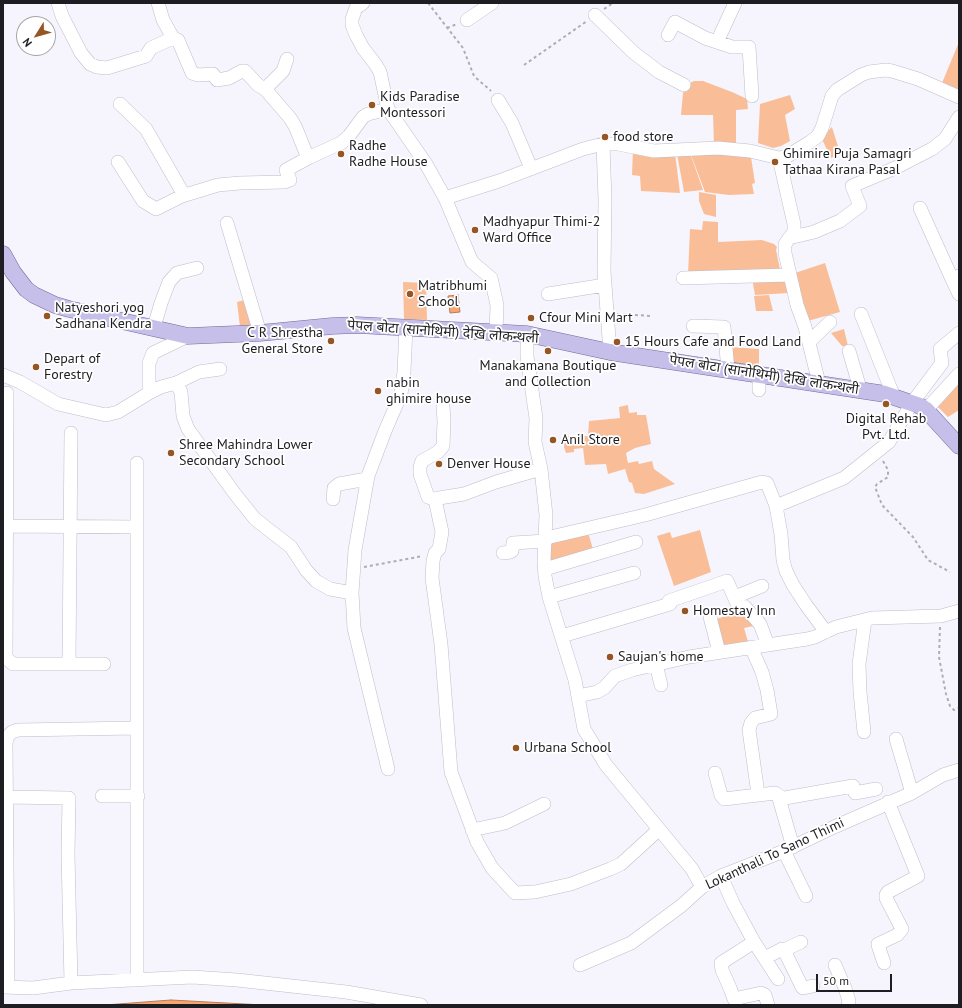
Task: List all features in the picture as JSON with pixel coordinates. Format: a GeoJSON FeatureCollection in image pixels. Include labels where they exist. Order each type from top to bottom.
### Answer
{"type":"FeatureCollection","features":[{"type":"Feature","properties":{"kind":"main road","name":"पेपल बोटा (सानोथिमी) देखि लोकन्थली"},"geometry":{"type":"LineString","coordinates":[[3,254],[18,280],[34,295],[55,305],[188,336],[258,326],[406,327],[527,334],[610,352],[885,394],[919,407],[959,446]]}},
{"type":"Feature","properties":{"kind":"street"},"geometry":{"type":"LineString","coordinates":[[58,3],[62,16],[81,53],[90,64],[97,67],[106,68],[146,56],[151,48],[173,38]]}},
{"type":"Feature","properties":{"kind":"street"},"geometry":{"type":"LineString","coordinates":[[158,3],[163,20],[173,38],[178,40],[192,74],[213,74],[217,80],[229,78],[242,71],[245,71],[258,85],[265,89],[290,118],[295,126],[308,158]]}},
{"type":"Feature","properties":{"kind":"street"},"geometry":{"type":"LineString","coordinates":[[363,3],[356,8],[353,14],[352,25],[363,48],[380,72],[388,109],[426,164],[445,198],[472,262],[491,278],[497,306],[496,333]]}},
{"type":"Feature","properties":{"kind":"street"},"geometry":{"type":"LineString","coordinates":[[467,20],[492,3]]}},
{"type":"Feature","properties":{"kind":"street"},"geometry":{"type":"LineString","coordinates":[[717,42],[735,3]]}},
{"type":"Feature","properties":{"kind":"street"},"geometry":{"type":"LineString","coordinates":[[595,15],[633,52],[659,72],[684,85]]}},
{"type":"Feature","properties":{"kind":"street"},"geometry":{"type":"LineString","coordinates":[[668,35],[675,22],[705,38],[732,47],[749,47],[752,96]]}},
{"type":"Feature","properties":{"kind":"street"},"geometry":{"type":"LineString","coordinates":[[265,89],[283,71],[287,59]]}},
{"type":"Feature","properties":{"kind":"street"},"geometry":{"type":"LineString","coordinates":[[445,198],[493,184],[583,149],[603,144],[618,144],[654,151],[718,148],[750,151],[779,158],[790,155],[818,136],[832,96],[837,90],[868,72],[886,70],[892,71],[918,79],[959,97]]}},
{"type":"Feature","properties":{"kind":"street"},"geometry":{"type":"LineString","coordinates":[[498,100],[512,123],[531,168]]}},
{"type":"Feature","properties":{"kind":"street"},"geometry":{"type":"LineString","coordinates":[[120,104],[146,129],[184,195]]}},
{"type":"Feature","properties":{"kind":"street"},"geometry":{"type":"LineString","coordinates":[[118,162],[143,201],[156,209],[184,195],[218,186],[231,184],[284,182],[290,180],[286,170],[341,143],[363,117],[368,114],[388,109]]}},
{"type":"Feature","properties":{"kind":"street"},"geometry":{"type":"LineString","coordinates":[[789,238],[814,232],[840,221],[860,206],[852,186],[895,168],[932,149],[945,139],[959,117]]}},
{"type":"Feature","properties":{"kind":"street"},"geometry":{"type":"LineString","coordinates":[[603,144],[605,200],[605,285],[610,352]]}},
{"type":"Feature","properties":{"kind":"street"},"geometry":{"type":"LineString","coordinates":[[779,158],[794,224],[794,232],[785,244],[785,254],[789,275],[805,327],[819,383]]}},
{"type":"Feature","properties":{"kind":"street"},"geometry":{"type":"LineString","coordinates":[[920,208],[955,277],[959,294]]}},
{"type":"Feature","properties":{"kind":"street"},"geometry":{"type":"LineString","coordinates":[[227,223],[258,326]]}},
{"type":"Feature","properties":{"kind":"street"},"geometry":{"type":"LineString","coordinates":[[154,327],[169,282],[177,273],[197,268]]}},
{"type":"Feature","properties":{"kind":"street"},"geometry":{"type":"LineString","coordinates":[[683,278],[789,275]]}},
{"type":"Feature","properties":{"kind":"street"},"geometry":{"type":"LineString","coordinates":[[548,294],[605,285]]}},
{"type":"Feature","properties":{"kind":"street"},"geometry":{"type":"LineString","coordinates":[[861,314],[894,397]]}},
{"type":"Feature","properties":{"kind":"street"},"geometry":{"type":"LineString","coordinates":[[811,340],[830,322]]}},
{"type":"Feature","properties":{"kind":"street"},"geometry":{"type":"LineString","coordinates":[[693,326],[724,327],[728,370]]}},
{"type":"Feature","properties":{"kind":"street"},"geometry":{"type":"LineString","coordinates":[[388,769],[354,628],[352,593],[353,569],[367,479],[401,394],[404,372],[406,327]]}},
{"type":"Feature","properties":{"kind":"street"},"geometry":{"type":"LineString","coordinates":[[919,407],[942,363],[940,349],[959,333]]}},
{"type":"Feature","properties":{"kind":"street"},"geometry":{"type":"LineString","coordinates":[[527,334],[527,356],[536,418],[535,442],[541,469],[546,515],[545,569],[549,597],[575,680],[584,729],[594,748],[616,779],[643,809],[692,870],[702,887]]}},
{"type":"Feature","properties":{"kind":"street"},"geometry":{"type":"LineString","coordinates":[[149,393],[150,363],[153,353],[188,336]]}},
{"type":"Feature","properties":{"kind":"street"},"geometry":{"type":"LineString","coordinates":[[933,346],[942,361]]}},
{"type":"Feature","properties":{"kind":"street"},"geometry":{"type":"LineString","coordinates":[[849,351],[859,385],[858,389]]}},
{"type":"Feature","properties":{"kind":"street"},"geometry":{"type":"LineString","coordinates":[[3,375],[20,382],[58,404],[106,415],[118,412],[161,387],[176,383],[199,372],[220,369]]}},
{"type":"Feature","properties":{"kind":"street"},"geometry":{"type":"LineString","coordinates":[[759,374],[759,390]]}},
{"type":"Feature","properties":{"kind":"street"},"geometry":{"type":"LineString","coordinates":[[776,506],[844,478],[881,450],[919,407],[959,374]]}},
{"type":"Feature","properties":{"kind":"street"},"geometry":{"type":"LineString","coordinates":[[176,383],[181,392],[183,416],[188,429],[255,519],[291,547],[306,570],[316,581],[330,589],[352,593]]}},
{"type":"Feature","properties":{"kind":"street"},"geometry":{"type":"LineString","coordinates":[[6,393],[6,658],[12,664],[104,664]]}},
{"type":"Feature","properties":{"kind":"street"},"geometry":{"type":"LineString","coordinates":[[443,406],[444,421],[442,446],[438,452],[422,461],[420,467],[420,474],[428,496],[437,500],[440,498],[464,494],[496,482],[541,469]]}},
{"type":"Feature","properties":{"kind":"street"},"geometry":{"type":"LineString","coordinates":[[69,664],[71,433]]}},
{"type":"Feature","properties":{"kind":"street"},"geometry":{"type":"LineString","coordinates":[[137,463],[137,980]]}},
{"type":"Feature","properties":{"kind":"street"},"geometry":{"type":"LineString","coordinates":[[334,499],[334,488],[339,484],[367,479]]}},
{"type":"Feature","properties":{"kind":"street"},"geometry":{"type":"LineString","coordinates":[[503,553],[512,551],[513,543],[546,539],[645,515],[762,482],[768,483],[776,506],[781,534],[783,560],[786,571],[806,605],[826,632]]}},
{"type":"Feature","properties":{"kind":"street"},"geometry":{"type":"LineString","coordinates":[[437,500],[436,504],[442,532],[440,546],[435,553],[432,565],[432,578],[441,644],[451,772],[477,842],[492,868],[515,893],[535,892],[571,884],[621,864],[655,833],[658,828]]}},
{"type":"Feature","properties":{"kind":"street"},"geometry":{"type":"LineString","coordinates":[[5,526],[137,526]]}},
{"type":"Feature","properties":{"kind":"street"},"geometry":{"type":"LineString","coordinates":[[545,569],[636,542]]}},
{"type":"Feature","properties":{"kind":"street"},"geometry":{"type":"LineString","coordinates":[[549,597],[634,573]]}},
{"type":"Feature","properties":{"kind":"street"},"geometry":{"type":"LineString","coordinates":[[562,636],[670,604],[669,601],[727,581],[740,610],[745,607],[760,624],[768,644]]}},
{"type":"Feature","properties":{"kind":"street"},"geometry":{"type":"LineString","coordinates":[[735,597],[762,586]]}},
{"type":"Feature","properties":{"kind":"street"},"geometry":{"type":"LineString","coordinates":[[578,696],[597,692],[604,688],[615,676],[656,664],[719,652],[807,639],[836,627],[872,618],[941,616],[959,611]]}},
{"type":"Feature","properties":{"kind":"street"},"geometry":{"type":"LineString","coordinates":[[710,617],[719,652]]}},
{"type":"Feature","properties":{"kind":"street"},"geometry":{"type":"LineString","coordinates":[[864,620],[859,664],[864,732]]}},
{"type":"Feature","properties":{"kind":"street"},"geometry":{"type":"LineString","coordinates":[[751,647],[762,672],[771,714],[755,718],[751,723],[749,730],[758,794]]}},
{"type":"Feature","properties":{"kind":"street"},"geometry":{"type":"LineString","coordinates":[[656,664],[661,685]]}},
{"type":"Feature","properties":{"kind":"street"},"geometry":{"type":"LineString","coordinates":[[137,728],[7,731],[6,987],[33,988],[71,983],[192,977],[237,980],[346,992],[421,1005]]}},
{"type":"Feature","properties":{"kind":"street"},"geometry":{"type":"LineString","coordinates":[[896,739],[912,793]]}},
{"type":"Feature","properties":{"kind":"street","name":"Lokanthali To Sano Thimi"},"geometry":{"type":"LineString","coordinates":[[580,965],[631,943],[681,906],[702,887],[721,876],[788,849],[888,802],[912,793],[943,775],[959,770]]}},
{"type":"Feature","properties":{"kind":"street"},"geometry":{"type":"LineString","coordinates":[[715,773],[721,796],[724,799],[758,794],[775,793],[778,795],[788,849],[806,896]]}},
{"type":"Feature","properties":{"kind":"street"},"geometry":{"type":"LineString","coordinates":[[779,799],[853,786],[855,793],[876,789]]}},
{"type":"Feature","properties":{"kind":"street"},"geometry":{"type":"LineString","coordinates":[[102,796],[138,796]]}},
{"type":"Feature","properties":{"kind":"street"},"geometry":{"type":"LineString","coordinates":[[7,797],[69,798],[68,854],[71,983]]}},
{"type":"Feature","properties":{"kind":"street"},"geometry":{"type":"LineString","coordinates":[[884,963],[878,946],[897,935],[902,929],[886,898],[886,895],[888,892],[918,876],[888,802]]}},
{"type":"Feature","properties":{"kind":"street"},"geometry":{"type":"LineString","coordinates":[[472,830],[505,822],[544,804]]}},
{"type":"Feature","properties":{"kind":"street"},"geometry":{"type":"LineString","coordinates":[[721,876],[733,903],[754,942],[778,979]]}},
{"type":"Feature","properties":{"kind":"street"},"geometry":{"type":"LineString","coordinates":[[754,942],[721,963],[722,970],[734,999],[761,993],[765,995],[768,1005]]}},
{"type":"Feature","properties":{"kind":"street"},"geometry":{"type":"LineString","coordinates":[[765,958],[782,949],[784,950],[801,942]]}},
{"type":"Feature","properties":{"kind":"street"},"geometry":{"type":"LineString","coordinates":[[784,950],[802,987],[813,986]]}},
{"type":"Feature","properties":{"kind":"street"},"geometry":{"type":"LineString","coordinates":[[835,965],[845,988],[849,1001],[848,1005]]}},
{"type":"Feature","properties":{"kind":"path"},"geometry":{"type":"LineString","coordinates":[[428,3],[463,48],[474,76],[488,88],[498,100]]}},
{"type":"Feature","properties":{"kind":"path"},"geometry":{"type":"LineString","coordinates":[[524,65],[613,3]]}},
{"type":"Feature","properties":{"kind":"path"},"geometry":{"type":"LineString","coordinates":[[608,313],[652,316]]}},
{"type":"Feature","properties":{"kind":"path"},"geometry":{"type":"LineString","coordinates":[[881,450],[880,455],[888,470],[888,477],[875,487],[882,505],[913,537],[928,560],[950,572]]}},
{"type":"Feature","properties":{"kind":"path"},"geometry":{"type":"LineString","coordinates":[[353,569],[435,553]]}},
{"type":"Feature","properties":{"kind":"path"},"geometry":{"type":"LineString","coordinates":[[941,616],[939,657],[942,674],[950,706],[954,710],[959,708]]}},
{"type":"Feature","properties":{"kind":"shaded area"},"geometry":{"type":"Polygon","coordinates":[[[959,42],[959,91],[942,83],[959,42]]]}},
{"type":"Feature","properties":{"kind":"shaded area"},"geometry":{"type":"Polygon","coordinates":[[[694,81],[703,81],[747,99],[748,109],[736,110],[736,144],[714,145],[713,115],[681,115],[683,93],[688,84],[694,81]]]}},
{"type":"Feature","properties":{"kind":"shaded area"},"geometry":{"type":"Polygon","coordinates":[[[790,95],[795,109],[785,115],[790,141],[773,148],[758,143],[760,104],[790,95]]]}},
{"type":"Feature","properties":{"kind":"shaded area"},"geometry":{"type":"Polygon","coordinates":[[[832,127],[840,153],[831,158],[821,137],[832,127]]]}},
{"type":"Feature","properties":{"kind":"shaded area"},"geometry":{"type":"Polygon","coordinates":[[[633,149],[675,153],[680,193],[641,191],[640,176],[632,175],[633,149]]]}},
{"type":"Feature","properties":{"kind":"shaded area"},"geometry":{"type":"Polygon","coordinates":[[[716,152],[751,157],[755,183],[752,184],[754,194],[729,195],[705,192],[691,155],[716,152]]]}},
{"type":"Feature","properties":{"kind":"shaded area"},"geometry":{"type":"Polygon","coordinates":[[[690,153],[703,190],[684,192],[677,154],[690,153]]]}},
{"type":"Feature","properties":{"kind":"shaded area"},"geometry":{"type":"Polygon","coordinates":[[[699,192],[716,195],[716,217],[704,214],[699,201],[699,192]]]}},
{"type":"Feature","properties":{"kind":"shaded area"},"geometry":{"type":"Polygon","coordinates":[[[703,221],[718,222],[718,242],[762,240],[774,244],[777,247],[776,250],[781,274],[688,275],[690,229],[702,230],[703,221]]]}},
{"type":"Feature","properties":{"kind":"shaded area"},"geometry":{"type":"Polygon","coordinates":[[[825,263],[840,312],[804,322],[792,274],[825,263]]]}},
{"type":"Feature","properties":{"kind":"shaded area"},"geometry":{"type":"Polygon","coordinates":[[[752,278],[784,279],[789,293],[755,295],[752,278]]]}},
{"type":"Feature","properties":{"kind":"shaded area"},"geometry":{"type":"Polygon","coordinates":[[[403,282],[426,283],[427,320],[404,319],[403,282]]]}},
{"type":"Feature","properties":{"kind":"shaded area"},"geometry":{"type":"Polygon","coordinates":[[[458,295],[460,312],[450,313],[448,296],[458,295]]]}},
{"type":"Feature","properties":{"kind":"shaded area"},"geometry":{"type":"Polygon","coordinates":[[[769,295],[773,311],[756,311],[754,296],[769,295]]]}},
{"type":"Feature","properties":{"kind":"shaded area"},"geometry":{"type":"Polygon","coordinates":[[[249,299],[256,328],[240,327],[237,302],[249,299]]]}},
{"type":"Feature","properties":{"kind":"shaded area"},"geometry":{"type":"Polygon","coordinates":[[[844,329],[848,346],[842,346],[831,333],[844,329]]]}},
{"type":"Feature","properties":{"kind":"shaded area"},"geometry":{"type":"Polygon","coordinates":[[[731,347],[759,349],[759,371],[731,367],[731,347]]]}},
{"type":"Feature","properties":{"kind":"shaded area"},"geometry":{"type":"Polygon","coordinates":[[[959,379],[959,410],[948,417],[935,404],[959,379]]]}},
{"type":"Feature","properties":{"kind":"shaded area"},"geometry":{"type":"Polygon","coordinates":[[[628,405],[629,413],[637,412],[637,415],[646,415],[651,444],[635,448],[626,453],[628,463],[638,461],[639,464],[652,461],[654,469],[675,484],[644,494],[635,493],[632,483],[629,482],[625,469],[608,474],[606,464],[585,465],[583,448],[574,449],[574,452],[566,453],[564,447],[565,436],[588,436],[589,421],[620,418],[619,407],[628,405]]]}},
{"type":"Feature","properties":{"kind":"shaded area"},"geometry":{"type":"Polygon","coordinates":[[[700,530],[711,572],[674,586],[657,536],[670,532],[672,538],[700,530]]]}},
{"type":"Feature","properties":{"kind":"shaded area"},"geometry":{"type":"Polygon","coordinates":[[[588,532],[594,553],[548,566],[550,542],[588,532]]]}},
{"type":"Feature","properties":{"kind":"shaded area"},"geometry":{"type":"Polygon","coordinates":[[[745,609],[758,625],[744,628],[749,645],[721,650],[714,620],[745,609]]]}},
{"type":"Feature","properties":{"kind":"shaded area"},"geometry":{"type":"Polygon","coordinates":[[[171,1000],[263,1005],[105,1005],[171,1000]]]}},
{"type":"Feature","properties":{"kind":"place","name":"Kids Paradise Montessori"},"geometry":{"type":"Point","coordinates":[372,105]}},
{"type":"Feature","properties":{"kind":"place","name":"food store"},"geometry":{"type":"Point","coordinates":[605,137]}},
{"type":"Feature","properties":{"kind":"place","name":"Radhe Radhe House"},"geometry":{"type":"Point","coordinates":[341,154]}},
{"type":"Feature","properties":{"kind":"place","name":"Ghimire Puja Samagri Tathaa Kirana Pasal"},"geometry":{"type":"Point","coordinates":[775,162]}},
{"type":"Feature","properties":{"kind":"place","name":"Madhyapur Thimi-2 Ward Office"},"geometry":{"type":"Point","coordinates":[475,230]}},
{"type":"Feature","properties":{"kind":"place","name":"Matribhumi School"},"geometry":{"type":"Point","coordinates":[410,294]}},
{"type":"Feature","properties":{"kind":"place","name":"Natyeshori yog Sadhana Kendra"},"geometry":{"type":"Point","coordinates":[47,316]}},
{"type":"Feature","properties":{"kind":"place","name":"Cfour Mini Mart"},"geometry":{"type":"Point","coordinates":[531,318]}},
{"type":"Feature","properties":{"kind":"place","name":"C R Shrestha General Store"},"geometry":{"type":"Point","coordinates":[331,341]}},
{"type":"Feature","properties":{"kind":"place","name":"15 Hours Cafe and Food Land"},"geometry":{"type":"Point","coordinates":[617,342]}},
{"type":"Feature","properties":{"kind":"place","name":"Manakamana Boutique and Collection"},"geometry":{"type":"Point","coordinates":[548,351]}},
{"type":"Feature","properties":{"kind":"place","name":"Depart of Forestry"},"geometry":{"type":"Point","coordinates":[36,367]}},
{"type":"Feature","properties":{"kind":"place","name":"nabin ghimire house"},"geometry":{"type":"Point","coordinates":[378,391]}},
{"type":"Feature","properties":{"kind":"place","name":"Digital Rehab Pvt. Ltd."},"geometry":{"type":"Point","coordinates":[886,404]}},
{"type":"Feature","properties":{"kind":"place","name":"Anil Store"},"geometry":{"type":"Point","coordinates":[553,440]}},
{"type":"Feature","properties":{"kind":"place","name":"Shree Mahindra Lower Secondary School"},"geometry":{"type":"Point","coordinates":[171,453]}},
{"type":"Feature","properties":{"kind":"place","name":"Denver House"},"geometry":{"type":"Point","coordinates":[439,464]}},
{"type":"Feature","properties":{"kind":"place","name":"Homestay Inn"},"geometry":{"type":"Point","coordinates":[685,611]}},
{"type":"Feature","properties":{"kind":"place","name":"Saujan's home"},"geometry":{"type":"Point","coordinates":[610,657]}},
{"type":"Feature","properties":{"kind":"place","name":"Urbana School"},"geometry":{"type":"Point","coordinates":[516,748]}}]}
